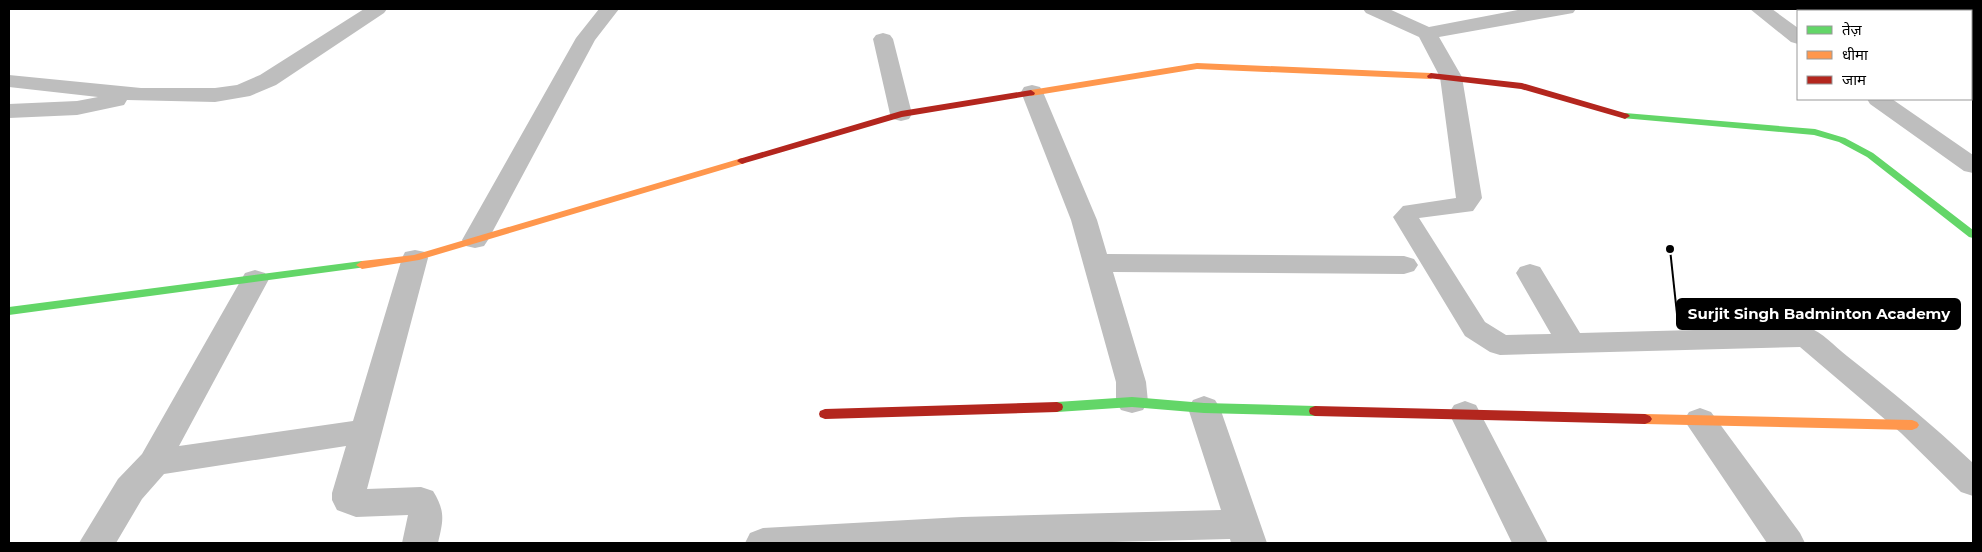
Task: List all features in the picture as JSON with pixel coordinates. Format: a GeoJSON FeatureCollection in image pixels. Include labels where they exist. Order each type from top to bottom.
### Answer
{"type":"FeatureCollection","features":[{"type":"Feature","properties":{"kind":"street"},"geometry":{"type":"LineString","coordinates":[[9,81],[141,95],[215,95],[242,91],[268,80],[377,9]]}},
{"type":"Feature","properties":{"kind":"street"},"geometry":{"type":"LineString","coordinates":[[474,240],[586,38],[609,9]]}},
{"type":"Feature","properties":{"kind":"street"},"geometry":{"type":"LineString","coordinates":[[1373,9],[1427,33],[1526,14],[1566,9]]}},
{"type":"Feature","properties":{"kind":"street"},"geometry":{"type":"LineString","coordinates":[[1760,9],[1797,37]]}},
{"type":"Feature","properties":{"kind":"street"},"geometry":{"type":"LineString","coordinates":[[1427,33],[1450,77],[1469,198],[1464,206],[1412,211],[1406,217],[1474,329],[1500,345],[1807,337],[1827,356],[1912,425],[1973,483]]}},
{"type":"Feature","properties":{"kind":"street"},"geometry":{"type":"LineString","coordinates":[[883,39],[901,114]]}},
{"type":"Feature","properties":{"kind":"street"},"geometry":{"type":"LineString","coordinates":[[9,312],[415,258],[901,114],[1198,66],[1450,77],[1522,86],[1622,116],[1815,132],[1842,140],[1870,155],[1973,235]]}},
{"type":"Feature","properties":{"kind":"street"},"geometry":{"type":"LineString","coordinates":[[1032,92],[1084,220],[1131,382],[1132,402]]}},
{"type":"Feature","properties":{"kind":"street"},"geometry":{"type":"LineString","coordinates":[[9,111],[77,108],[141,95]]}},
{"type":"Feature","properties":{"kind":"street"},"geometry":{"type":"LineString","coordinates":[[1879,100],[1973,166]]}},
{"type":"Feature","properties":{"kind":"street"},"geometry":{"type":"LineString","coordinates":[[415,258],[349,493],[349,500],[356,503],[421,501],[426,508],[426,517],[420,543]]}},
{"type":"Feature","properties":{"kind":"street"},"geometry":{"type":"LineString","coordinates":[[1096,263],[1404,264]]}},
{"type":"Feature","properties":{"kind":"street"},"geometry":{"type":"LineString","coordinates":[[1530,272],[1572,344]]}},
{"type":"Feature","properties":{"kind":"street"},"geometry":{"type":"LineString","coordinates":[[97,543],[130,489],[154,463],[256,278]]}},
{"type":"Feature","properties":{"kind":"street"},"geometry":{"type":"LineString","coordinates":[[826,414],[1055,407],[1132,402],[1204,408],[1912,425]]}},
{"type":"Feature","properties":{"kind":"street"},"geometry":{"type":"LineString","coordinates":[[763,543],[1246,534],[1204,408]]}},
{"type":"Feature","properties":{"kind":"street"},"geometry":{"type":"LineString","coordinates":[[1465,413],[1530,543]]}},
{"type":"Feature","properties":{"kind":"street"},"geometry":{"type":"LineString","coordinates":[[1700,420],[1787,543]]}},
{"type":"Feature","properties":{"kind":"street"},"geometry":{"type":"LineString","coordinates":[[154,463],[367,430]]}},
{"type":"Feature","properties":{"kind":"traffic: fast"},"geometry":{"type":"LineString","coordinates":[[1625,116],[1815,132],[1842,140],[1870,155],[1973,235]]}},
{"type":"Feature","properties":{"kind":"traffic: fast"},"geometry":{"type":"LineString","coordinates":[[9,311],[362,265]]}},
{"type":"Feature","properties":{"kind":"traffic: fast"},"geometry":{"type":"LineString","coordinates":[[1057,407],[1132,402],[1204,408],[1315,411]]}},
{"type":"Feature","properties":{"kind":"traffic: slow"},"geometry":{"type":"LineString","coordinates":[[1031,93],[1197,66],[1431,76]]}},
{"type":"Feature","properties":{"kind":"traffic: slow"},"geometry":{"type":"LineString","coordinates":[[362,265],[415,258],[742,161]]}},
{"type":"Feature","properties":{"kind":"traffic: slow"},"geometry":{"type":"LineString","coordinates":[[1645,419],[1912,425]]}},
{"type":"Feature","properties":{"kind":"traffic: jam"},"geometry":{"type":"LineString","coordinates":[[1431,76],[1522,86],[1625,116]]}},
{"type":"Feature","properties":{"kind":"traffic: jam"},"geometry":{"type":"LineString","coordinates":[[742,161],[901,114],[1031,93]]}},
{"type":"Feature","properties":{"kind":"traffic: jam"},"geometry":{"type":"LineString","coordinates":[[825,414],[1057,407]]}},
{"type":"Feature","properties":{"kind":"traffic: jam"},"geometry":{"type":"LineString","coordinates":[[1315,411],[1645,419]]}},
{"type":"Feature","properties":{"kind":"place","name":"Surjit Singh Badminton Academy"},"geometry":{"type":"Point","coordinates":[1670,249]}}]}
